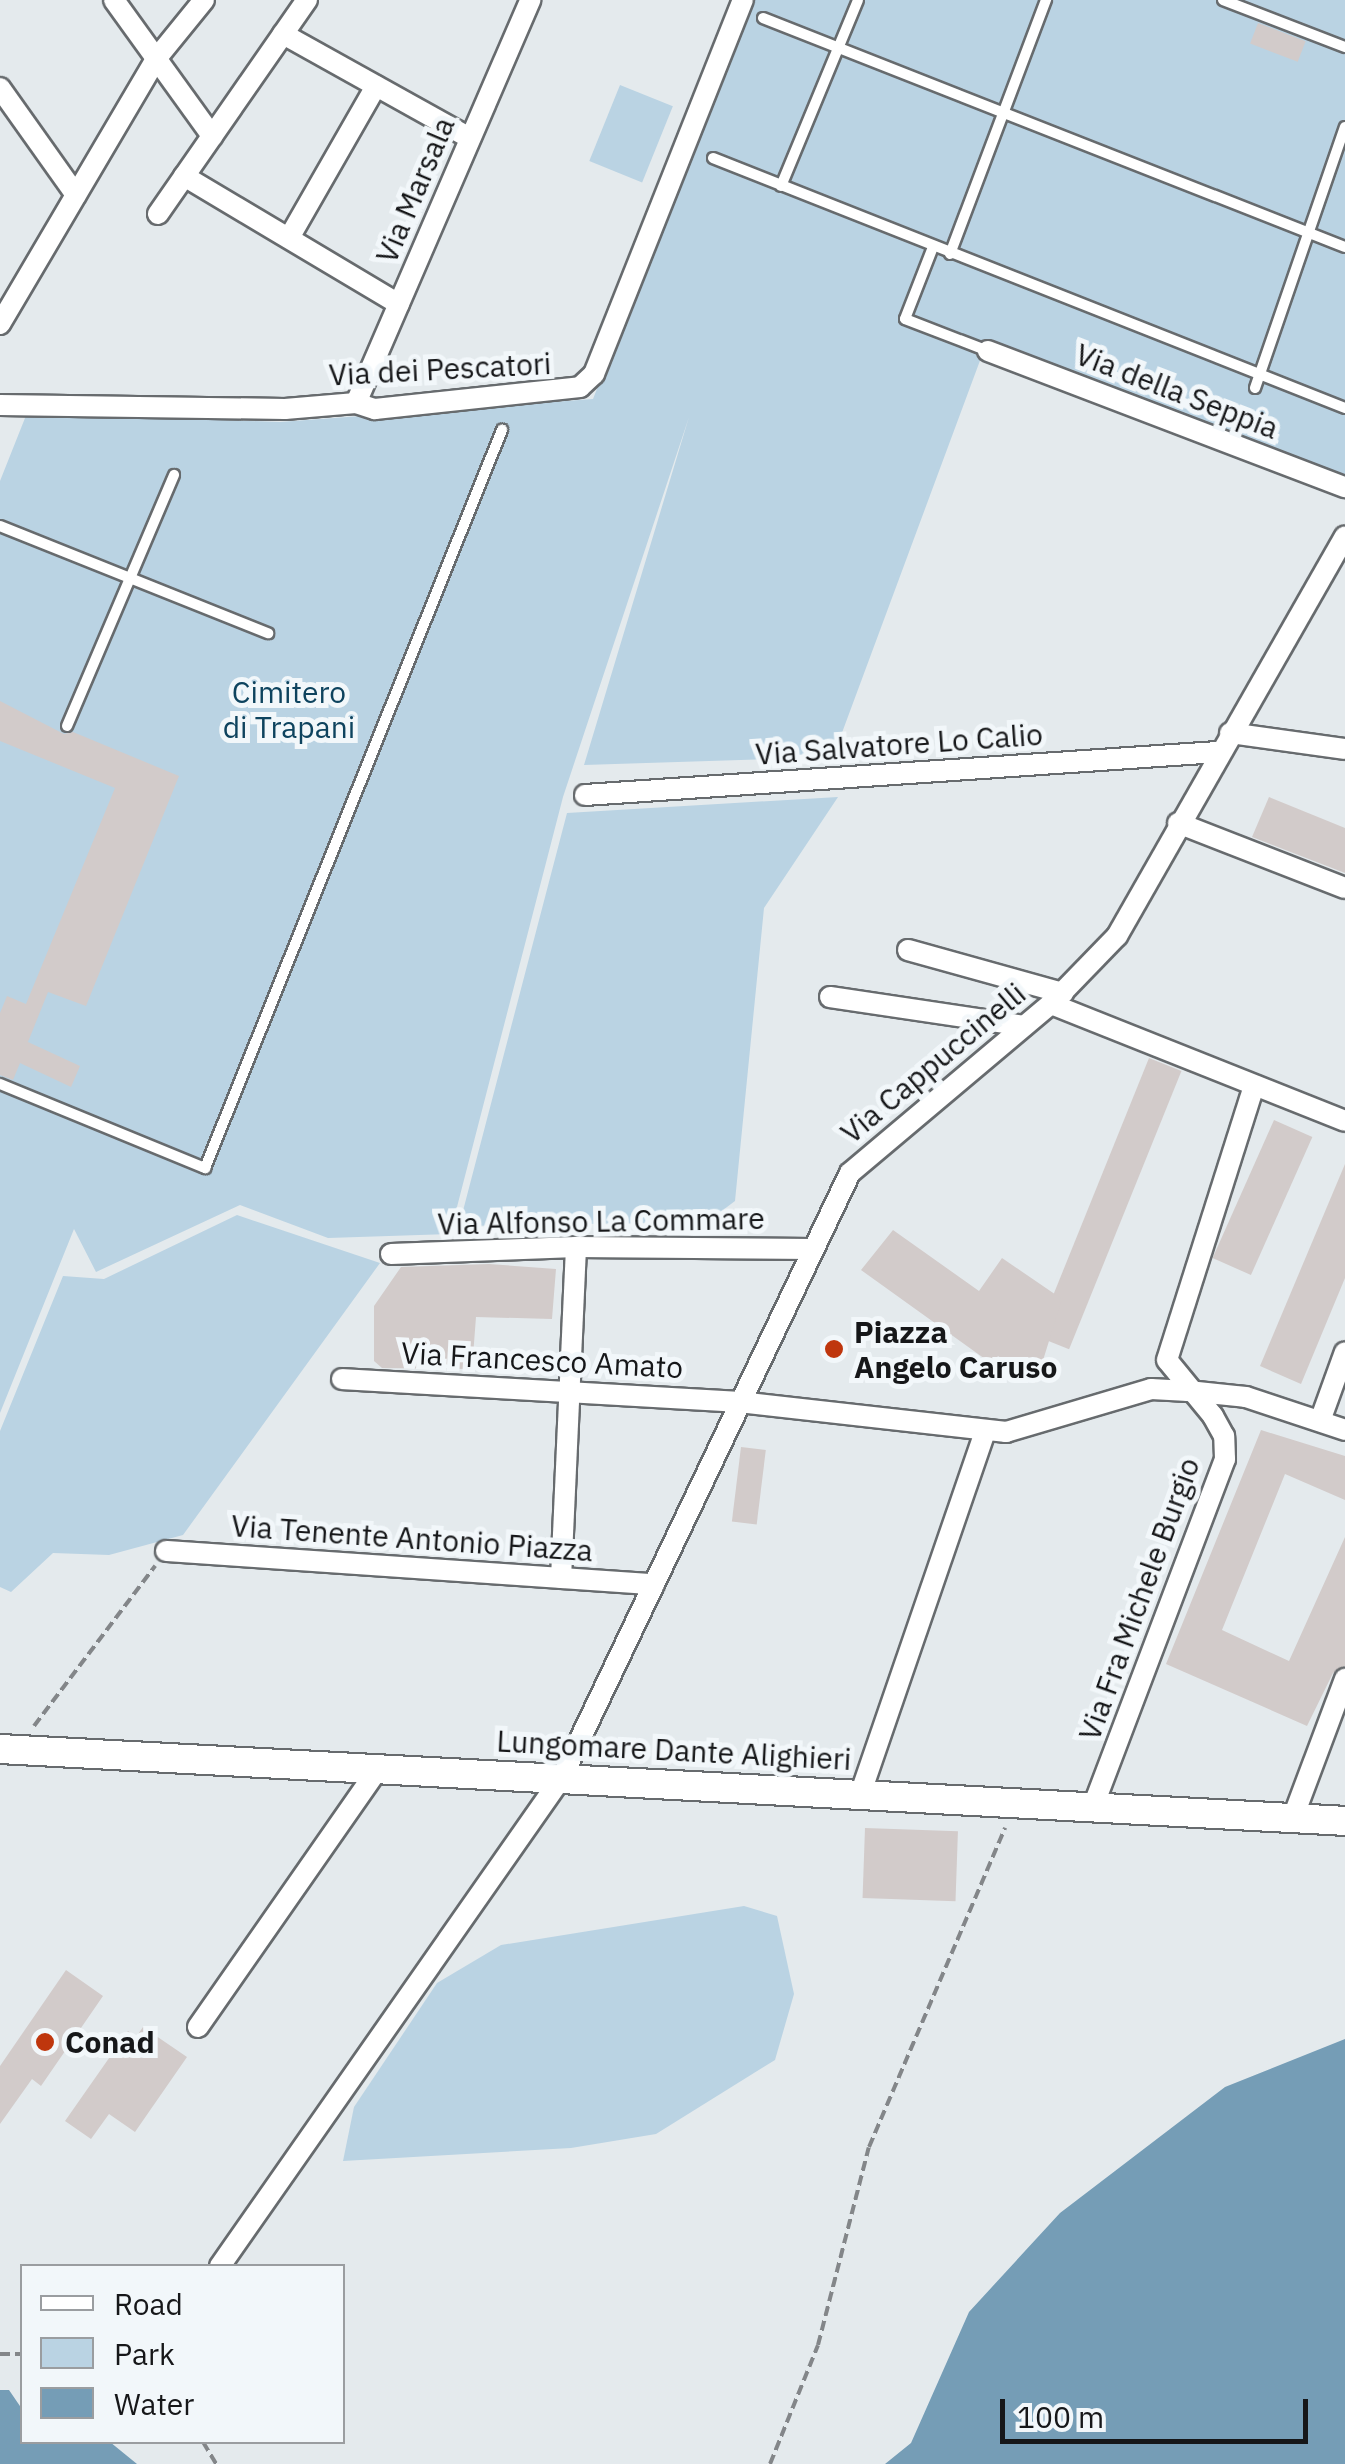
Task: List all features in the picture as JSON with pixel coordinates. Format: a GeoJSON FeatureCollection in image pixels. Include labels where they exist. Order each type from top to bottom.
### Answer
{"type":"FeatureCollection","features":[{"type":"Feature","properties":{"kind":"main road","name":"Lungomare Dante Alighieri"},"geometry":{"type":"LineString","coordinates":[[8,1749],[1094,1804],[1345,1822]]}},
{"type":"Feature","properties":{"kind":"street"},"geometry":{"type":"LineString","coordinates":[[114,0],[212,136]]}},
{"type":"Feature","properties":{"kind":"street"},"geometry":{"type":"LineString","coordinates":[[0,324],[156,59],[204,0]]}},
{"type":"Feature","properties":{"kind":"street"},"geometry":{"type":"LineString","coordinates":[[158,214],[307,0]]}},
{"type":"Feature","properties":{"kind":"street","name":"Via Marsala"},"geometry":{"type":"LineString","coordinates":[[356,403],[530,0]]}},
{"type":"Feature","properties":{"kind":"street","name":"Via dei Pescatori"},"geometry":{"type":"LineString","coordinates":[[0,405],[285,409],[356,403],[375,409],[566,392],[594,374],[743,0]]}},
{"type":"Feature","properties":{"kind":"street"},"geometry":{"type":"LineString","coordinates":[[283,34],[470,138]]}},
{"type":"Feature","properties":{"kind":"street"},"geometry":{"type":"LineString","coordinates":[[289,238],[376,86]]}},
{"type":"Feature","properties":{"kind":"street"},"geometry":{"type":"LineString","coordinates":[[0,88],[76,195]]}},
{"type":"Feature","properties":{"kind":"street"},"geometry":{"type":"LineString","coordinates":[[184,176],[399,304]]}},
{"type":"Feature","properties":{"kind":"street","name":"Via della Seppia"},"geometry":{"type":"LineString","coordinates":[[988,351],[1345,488]]}},
{"type":"Feature","properties":{"kind":"street","name":"Via Cappuccinelli"},"geometry":{"type":"LineString","coordinates":[[221,2264],[562,1777],[850,1173],[1057,999],[1117,936],[1218,752],[1345,536]]}},
{"type":"Feature","properties":{"kind":"street"},"geometry":{"type":"LineString","coordinates":[[1230,733],[1345,748]]}},
{"type":"Feature","properties":{"kind":"street","name":"Via Salvatore Lo Calio"},"geometry":{"type":"LineString","coordinates":[[585,796],[1218,752]]}},
{"type":"Feature","properties":{"kind":"street"},"geometry":{"type":"LineString","coordinates":[[1178,823],[1345,888]]}},
{"type":"Feature","properties":{"kind":"street"},"geometry":{"type":"LineString","coordinates":[[908,950],[1057,999],[1345,1121]]}},
{"type":"Feature","properties":{"kind":"street"},"geometry":{"type":"LineString","coordinates":[[830,997],[1024,1026]]}},
{"type":"Feature","properties":{"kind":"street","name":"Via Fra Michele Burgio"},"geometry":{"type":"LineString","coordinates":[[1094,1804],[1224,1459],[1224,1436],[1168,1360],[1254,1085]]}},
{"type":"Feature","properties":{"kind":"street"},"geometry":{"type":"LineString","coordinates":[[561,1578],[576,1247]]}},
{"type":"Feature","properties":{"kind":"street","name":"Via Alfonso La Commare"},"geometry":{"type":"LineString","coordinates":[[391,1254],[576,1247],[812,1249]]}},
{"type":"Feature","properties":{"kind":"street"},"geometry":{"type":"LineString","coordinates":[[1320,1421],[1345,1352]]}},
{"type":"Feature","properties":{"kind":"street","name":"Via Francesco Amato"},"geometry":{"type":"LineString","coordinates":[[342,1379],[739,1402],[985,1431]]}},
{"type":"Feature","properties":{"kind":"street"},"geometry":{"type":"LineString","coordinates":[[860,1792],[985,1431],[1006,1432],[1152,1389],[1246,1397],[1345,1430]]}},
{"type":"Feature","properties":{"kind":"street","name":"Via Tenente Antonio Piazza"},"geometry":{"type":"LineString","coordinates":[[166,1551],[654,1584]]}},
{"type":"Feature","properties":{"kind":"street"},"geometry":{"type":"LineString","coordinates":[[1292,1820],[1345,1679]]}},
{"type":"Feature","properties":{"kind":"street"},"geometry":{"type":"LineString","coordinates":[[198,2027],[379,1768]]}},
{"type":"Feature","properties":{"kind":"lane"},"geometry":{"type":"LineString","coordinates":[[781,186],[858,0]]}},
{"type":"Feature","properties":{"kind":"lane"},"geometry":{"type":"LineString","coordinates":[[950,254],[1046,0]]}},
{"type":"Feature","properties":{"kind":"lane"},"geometry":{"type":"LineString","coordinates":[[1224,0],[1345,47]]}},
{"type":"Feature","properties":{"kind":"lane"},"geometry":{"type":"LineString","coordinates":[[763,18],[1000,116],[1345,248]]}},
{"type":"Feature","properties":{"kind":"lane"},"geometry":{"type":"LineString","coordinates":[[1255,388],[1345,127]]}},
{"type":"Feature","properties":{"kind":"lane"},"geometry":{"type":"LineString","coordinates":[[713,158],[1345,408]]}},
{"type":"Feature","properties":{"kind":"lane"},"geometry":{"type":"LineString","coordinates":[[933,247],[905,319],[988,351]]}},
{"type":"Feature","properties":{"kind":"lane"},"geometry":{"type":"LineString","coordinates":[[0,1084],[205,1168],[502,430]]}},
{"type":"Feature","properties":{"kind":"lane"},"geometry":{"type":"LineString","coordinates":[[67,726],[174,476]]}},
{"type":"Feature","properties":{"kind":"lane"},"geometry":{"type":"LineString","coordinates":[[0,526],[268,634]]}},
{"type":"Feature","properties":{"kind":"path"},"geometry":{"type":"LineString","coordinates":[[8,1749],[166,1551]]}},
{"type":"Feature","properties":{"kind":"path"},"geometry":{"type":"LineString","coordinates":[[770,2464],[818,2345],[868,2147],[1017,1800]]}},
{"type":"Feature","properties":{"kind":"green space","name":"Cimitero di Trapani"},"geometry":{"type":"Polygon","coordinates":[[[750,0],[1345,0],[1345,481],[988,339],[833,757],[584,765],[689,417],[563,797],[450,1234],[328,1238],[240,1205],[96,1272],[74,1229],[0,1413],[0,481],[27,413],[280,422],[593,399],[750,0]]]}},
{"type":"Feature","properties":{"kind":"green space"},"geometry":{"type":"Polygon","coordinates":[[[620,85],[673,106],[642,182],[589,161],[620,85]]]}},
{"type":"Feature","properties":{"kind":"green space"},"geometry":{"type":"Polygon","coordinates":[[[838,797],[764,908],[735,1201],[707,1222],[459,1226],[567,813],[838,797]]]}},
{"type":"Feature","properties":{"kind":"green space"},"geometry":{"type":"Polygon","coordinates":[[[237,1215],[380,1263],[183,1535],[109,1555],[53,1553],[11,1592],[0,1587],[0,1431],[63,1276],[104,1279],[237,1215]]]}},
{"type":"Feature","properties":{"kind":"green space"},"geometry":{"type":"Polygon","coordinates":[[[744,1906],[777,1916],[794,1994],[775,2060],[656,2134],[571,2148],[343,2161],[354,2107],[437,1983],[501,1945],[744,1906]]]}},
{"type":"Feature","properties":{"kind":"water"},"geometry":{"type":"Polygon","coordinates":[[[1345,2039],[1345,2464],[885,2464],[911,2443],[969,2312],[1060,2213],[1225,2087],[1345,2039]]]}},
{"type":"Feature","properties":{"kind":"water"},"geometry":{"type":"Polygon","coordinates":[[[0,2390],[9,2390],[20,2406],[20,2444],[112,2444],[137,2464],[0,2464],[0,2390]]]}},
{"type":"Feature","properties":{"kind":"building"},"geometry":{"type":"Polygon","coordinates":[[[1258,23],[1306,41],[1298,62],[1250,44],[1258,23]]]}},
{"type":"Feature","properties":{"kind":"building"},"geometry":{"type":"Polygon","coordinates":[[[0,701],[64,734],[73,732],[179,776],[86,1006],[48,992],[28,1042],[80,1066],[71,1087],[20,1063],[13,1080],[0,1075],[0,1013],[7,996],[26,1004],[115,788],[0,741],[0,701]]]}},
{"type":"Feature","properties":{"kind":"building"},"geometry":{"type":"Polygon","coordinates":[[[1269,797],[1345,828],[1345,873],[1252,837],[1269,797]]]}},
{"type":"Feature","properties":{"kind":"building"},"geometry":{"type":"Polygon","coordinates":[[[1149,1058],[1181,1071],[1069,1349],[1037,1336],[1149,1058]]]}},
{"type":"Feature","properties":{"kind":"building"},"geometry":{"type":"Polygon","coordinates":[[[1274,1120],[1312,1137],[1251,1275],[1213,1258],[1274,1120]]]}},
{"type":"Feature","properties":{"kind":"building"},"geometry":{"type":"Polygon","coordinates":[[[1345,1164],[1345,1278],[1301,1384],[1260,1366],[1345,1164]]]}},
{"type":"Feature","properties":{"kind":"building"},"geometry":{"type":"Polygon","coordinates":[[[893,1230],[979,1291],[1002,1258],[1062,1299],[1036,1383],[998,1356],[992,1364],[861,1270],[893,1230]]]}},
{"type":"Feature","properties":{"kind":"building"},"geometry":{"type":"Polygon","coordinates":[[[489,1264],[556,1269],[552,1319],[476,1317],[472,1369],[382,1368],[374,1361],[374,1306],[401,1267],[489,1264]]]}},
{"type":"Feature","properties":{"kind":"building"},"geometry":{"type":"Polygon","coordinates":[[[1261,1430],[1345,1456],[1345,1500],[1285,1474],[1222,1630],[1289,1661],[1345,1537],[1345,1666],[1333,1673],[1307,1726],[1166,1664],[1261,1430]]]}},
{"type":"Feature","properties":{"kind":"building"},"geometry":{"type":"Polygon","coordinates":[[[741,1447],[766,1450],[757,1524],[732,1521],[741,1447]]]}},
{"type":"Feature","properties":{"kind":"building"},"geometry":{"type":"Polygon","coordinates":[[[865,1828],[958,1831],[956,1901],[863,1898],[865,1828]]]}},
{"type":"Feature","properties":{"kind":"building"},"geometry":{"type":"Polygon","coordinates":[[[66,1970],[103,1996],[41,2086],[32,2079],[0,2124],[0,2066],[66,1970]]]}},
{"type":"Feature","properties":{"kind":"building"},"geometry":{"type":"Polygon","coordinates":[[[143,2027],[187,2057],[135,2132],[109,2114],[91,2139],[65,2121],[128,2031],[136,2037],[143,2027]]]}},
{"type":"Feature","properties":{"kind":"place","name":"Piazza Angelo Caruso"},"geometry":{"type":"Point","coordinates":[834,1349]}},
{"type":"Feature","properties":{"kind":"place","name":"Conad"},"geometry":{"type":"Point","coordinates":[45,2042]}}]}
